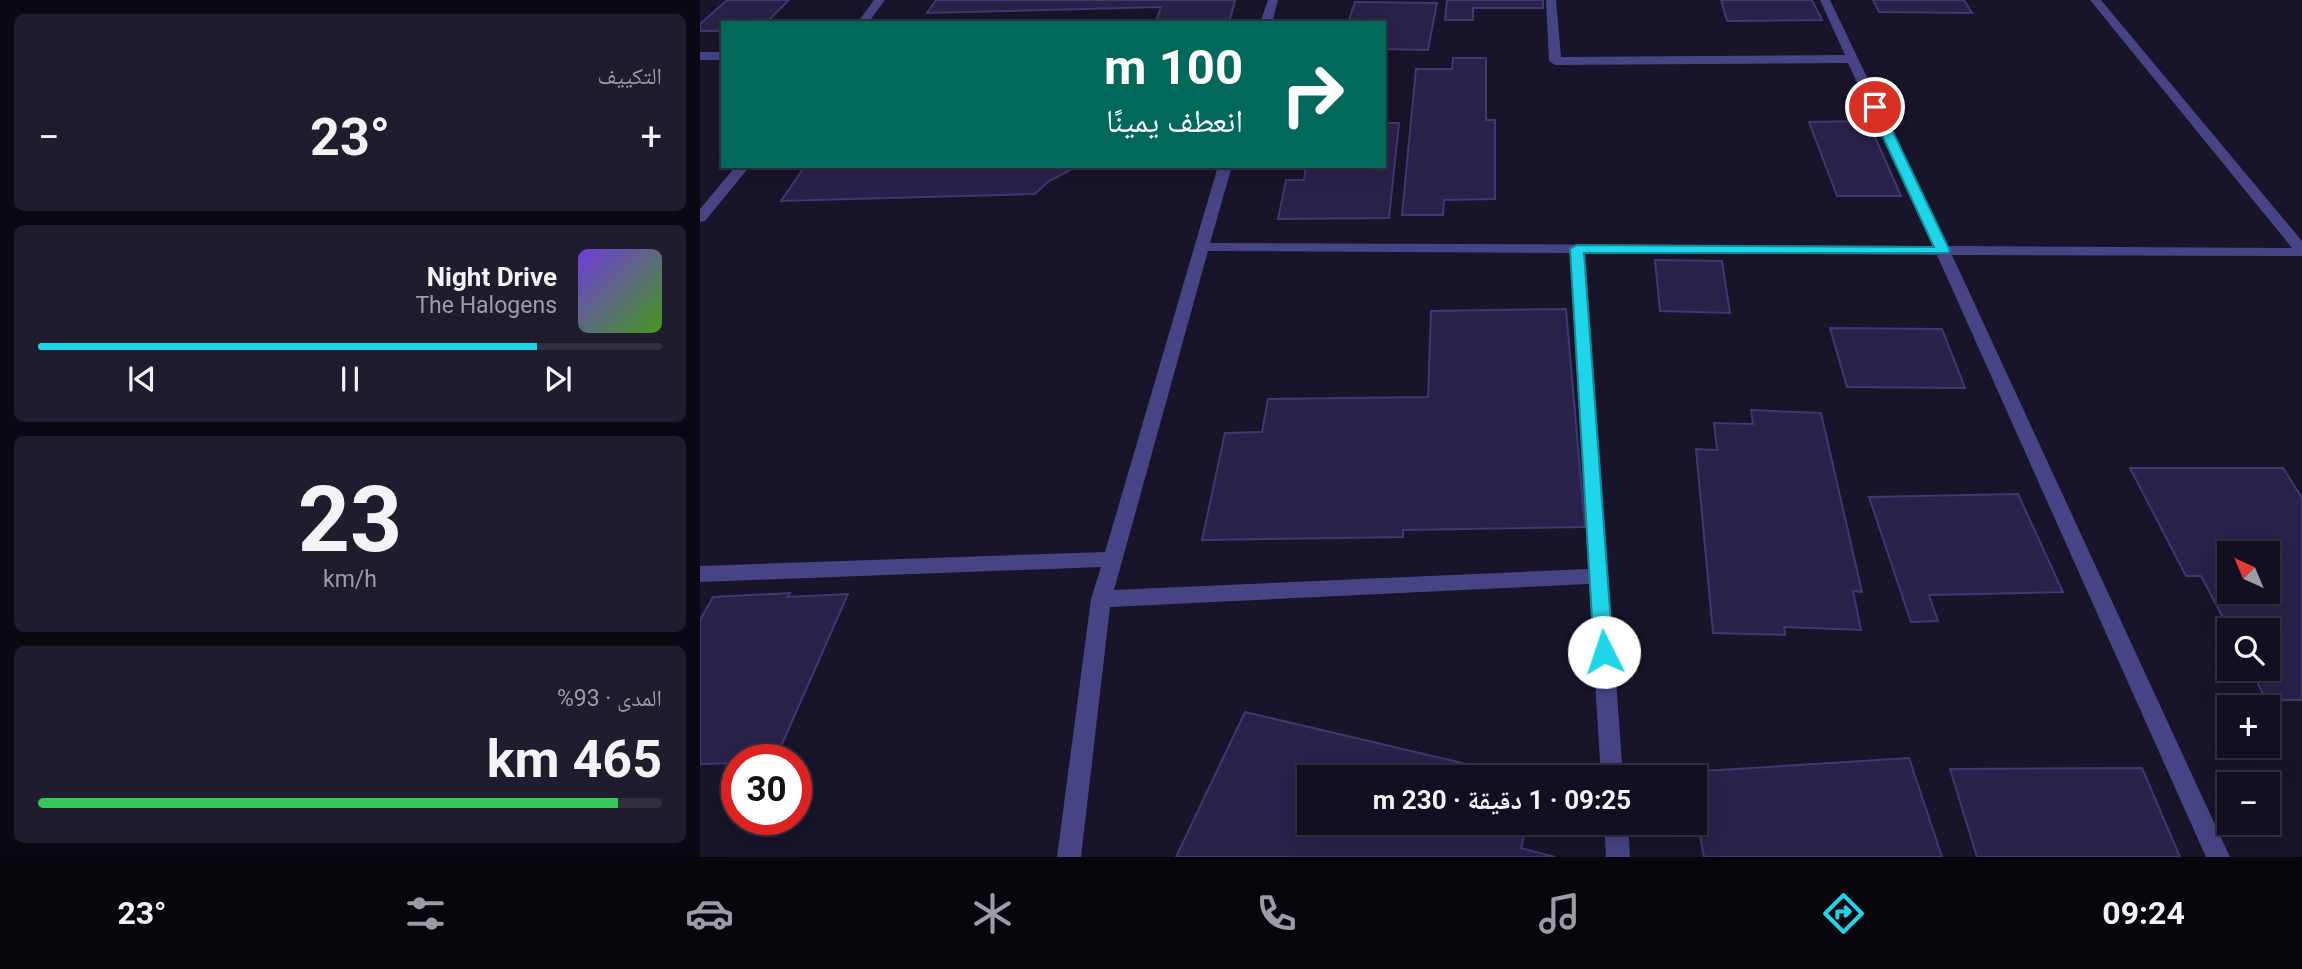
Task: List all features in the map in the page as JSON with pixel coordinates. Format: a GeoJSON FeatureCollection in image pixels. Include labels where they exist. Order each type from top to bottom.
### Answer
{"type":"FeatureCollection","features":[{"type":"Feature","properties":{"kind":"street"},"geometry":{"type":"LineString","coordinates":[[864,21],[880,0]]}},
{"type":"Feature","properties":{"kind":"street"},"geometry":{"type":"LineString","coordinates":[[1267,21],[1273,0]]}},
{"type":"Feature","properties":{"kind":"street"},"geometry":{"type":"LineString","coordinates":[[1551,0],[1555,61],[1853,59]]}},
{"type":"Feature","properties":{"kind":"street"},"geometry":{"type":"LineString","coordinates":[[1825,0],[1943,251],[2218,857]]}},
{"type":"Feature","properties":{"kind":"street"},"geometry":{"type":"LineString","coordinates":[[2095,0],[2302,251]]}},
{"type":"Feature","properties":{"kind":"street"},"geometry":{"type":"LineString","coordinates":[[700,56],[721,57]]}},
{"type":"Feature","properties":{"kind":"street"},"geometry":{"type":"LineString","coordinates":[[700,218],[741,168]]}},
{"type":"Feature","properties":{"kind":"street"},"geometry":{"type":"LineString","coordinates":[[1069,857],[1101,600],[1224,168]]}},
{"type":"Feature","properties":{"kind":"street"},"geometry":{"type":"LineString","coordinates":[[1202,247],[2302,251]]}},
{"type":"Feature","properties":{"kind":"street"},"geometry":{"type":"LineString","coordinates":[[1577,249],[1611,765]]}},
{"type":"Feature","properties":{"kind":"street"},"geometry":{"type":"LineString","coordinates":[[700,574],[1113,559]]}},
{"type":"Feature","properties":{"kind":"street"},"geometry":{"type":"LineString","coordinates":[[1101,600],[1599,576]]}},
{"type":"Feature","properties":{"kind":"street"},"geometry":{"type":"LineString","coordinates":[[1617,835],[1618,857]]}},
{"type":"Feature","properties":{"kind":"building"},"geometry":{"type":"Polygon","coordinates":[[[727,0],[789,0],[768,21],[721,21],[721,31],[700,31],[700,24],[727,0]]]}},
{"type":"Feature","properties":{"kind":"building"},"geometry":{"type":"Polygon","coordinates":[[[936,0],[1235,0],[1230,21],[1156,21],[1161,7],[927,13],[936,0]]]}},
{"type":"Feature","properties":{"kind":"building"},"geometry":{"type":"Polygon","coordinates":[[[1447,0],[1543,0],[1543,8],[1473,8],[1473,20],[1445,20],[1447,0]]]}},
{"type":"Feature","properties":{"kind":"building"},"geometry":{"type":"Polygon","coordinates":[[[1721,0],[1812,0],[1822,20],[1727,21],[1721,0]]]}},
{"type":"Feature","properties":{"kind":"building"},"geometry":{"type":"Polygon","coordinates":[[[1873,0],[1964,0],[1972,13],[1879,12],[1873,0]]]}},
{"type":"Feature","properties":{"kind":"building"},"geometry":{"type":"Polygon","coordinates":[[[1355,2],[1437,3],[1428,50],[1386,49],[1386,21],[1349,21],[1355,2]]]}},
{"type":"Feature","properties":{"kind":"building"},"geometry":{"type":"Polygon","coordinates":[[[1453,58],[1486,58],[1486,120],[1495,120],[1495,199],[1444,200],[1443,215],[1402,215],[1416,69],[1452,69],[1453,58]]]}},
{"type":"Feature","properties":{"kind":"building"},"geometry":{"type":"Polygon","coordinates":[[[1868,121],[1901,196],[1837,196],[1809,122],[1868,121]]]}},
{"type":"Feature","properties":{"kind":"building"},"geometry":{"type":"Polygon","coordinates":[[[1386,123],[1399,123],[1389,218],[1278,219],[1286,180],[1304,180],[1306,168],[1386,168],[1386,123]]]}},
{"type":"Feature","properties":{"kind":"building"},"geometry":{"type":"Polygon","coordinates":[[[804,168],[1074,168],[1049,181],[1035,194],[781,201],[804,168]]]}},
{"type":"Feature","properties":{"kind":"building"},"geometry":{"type":"Polygon","coordinates":[[[1655,260],[1722,261],[1730,313],[1660,311],[1655,260]]]}},
{"type":"Feature","properties":{"kind":"building"},"geometry":{"type":"Polygon","coordinates":[[[1566,309],[1585,527],[1403,530],[1403,537],[1202,540],[1225,433],[1262,432],[1268,399],[1428,397],[1431,311],[1566,309]]]}},
{"type":"Feature","properties":{"kind":"building"},"geometry":{"type":"Polygon","coordinates":[[[1830,328],[1942,329],[1965,388],[1847,387],[1830,328]]]}},
{"type":"Feature","properties":{"kind":"building"},"geometry":{"type":"Polygon","coordinates":[[[1751,410],[1821,413],[1862,592],[1853,591],[1861,630],[1784,627],[1785,635],[1713,633],[1696,449],[1717,450],[1714,423],[1753,424],[1751,410]]]}},
{"type":"Feature","properties":{"kind":"building"},"geometry":{"type":"Polygon","coordinates":[[[2130,468],[2283,468],[2302,498],[2302,700],[2280,700],[2280,695],[2264,695],[2256,681],[2280,681],[2280,618],[2223,618],[2201,576],[2186,576],[2130,468]]]}},
{"type":"Feature","properties":{"kind":"building"},"geometry":{"type":"Polygon","coordinates":[[[2018,494],[2063,592],[1929,595],[1938,621],[1911,622],[1869,497],[2018,494]]]}},
{"type":"Feature","properties":{"kind":"building"},"geometry":{"type":"Polygon","coordinates":[[[790,593],[788,597],[848,594],[782,744],[721,744],[721,763],[700,764],[700,620],[713,597],[790,593]]]}},
{"type":"Feature","properties":{"kind":"building"},"geometry":{"type":"Polygon","coordinates":[[[1245,712],[1471,765],[1297,765],[1297,835],[1524,835],[1521,848],[1555,857],[1176,857],[1245,712]]]}},
{"type":"Feature","properties":{"kind":"building"},"geometry":{"type":"Polygon","coordinates":[[[1909,758],[1942,857],[1704,857],[1700,835],[1707,835],[1707,771],[1909,758]]]}},
{"type":"Feature","properties":{"kind":"building"},"geometry":{"type":"Polygon","coordinates":[[[2142,768],[2180,857],[1977,857],[1950,769],[2142,768]]]}},
{"type":"Feature","properties":{"kind":"route"},"geometry":{"type":"LineString","coordinates":[[1604,652],[1577,249],[1943,251],[1875,107]]}}]}
